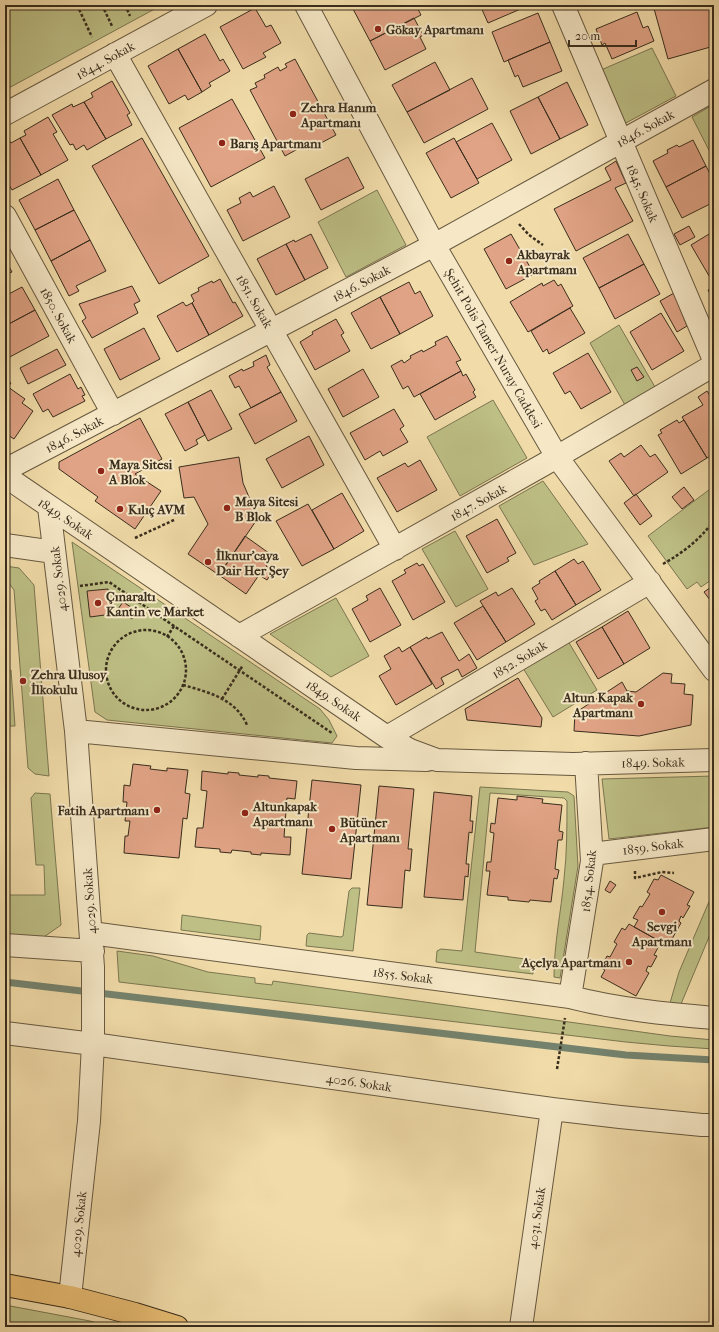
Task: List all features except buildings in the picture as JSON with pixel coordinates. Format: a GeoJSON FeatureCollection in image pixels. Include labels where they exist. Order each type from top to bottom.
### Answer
{"type":"FeatureCollection","features":[{"type":"Feature","properties":{"kind":"main road"},"geometry":{"type":"LineString","coordinates":[[5,1285],[70,1297],[177,1327]]}},
{"type":"Feature","properties":{"kind":"street","name":"1844. Sokak"},"geometry":{"type":"LineString","coordinates":[[5,114],[206,5]]}},
{"type":"Feature","properties":{"kind":"street","name":"Şehit Polis Tamer Nuray Caddesi"},"geometry":{"type":"LineString","coordinates":[[306,5],[434,245],[557,457],[654,574],[714,670]]}},
{"type":"Feature","properties":{"kind":"street","name":"1845. Sokak"},"geometry":{"type":"LineString","coordinates":[[563,5],[714,360]]}},
{"type":"Feature","properties":{"kind":"street","name":"1851. Sokak"},"geometry":{"type":"LineString","coordinates":[[115,54],[395,549]]}},
{"type":"Feature","properties":{"kind":"street","name":"1846. Sokak"},"geometry":{"type":"LineString","coordinates":[[5,470],[434,245],[714,90]]}},
{"type":"Feature","properties":{"kind":"street","name":"1850. Sokak"},"geometry":{"type":"LineString","coordinates":[[5,216],[113,414]]}},
{"type":"Feature","properties":{"kind":"street","name":"1847. Sokak"},"geometry":{"type":"LineString","coordinates":[[240,636],[557,457],[714,365]]}},
{"type":"Feature","properties":{"kind":"street","name":"1849. Sokak"},"geometry":{"type":"LineString","coordinates":[[5,476],[387,737],[410,750],[437,760],[586,763],[714,760]]}},
{"type":"Feature","properties":{"kind":"street","name":"4029. Sokak"},"geometry":{"type":"LineString","coordinates":[[49,507],[76,731],[92,950],[94,1017],[94,1044],[89,1121],[70,1297]]}},
{"type":"Feature","properties":{"kind":"street"},"geometry":{"type":"LineString","coordinates":[[5,545],[54,552]]}},
{"type":"Feature","properties":{"kind":"street","name":"1852. Sokak"},"geometry":{"type":"LineString","coordinates":[[387,737],[654,574]]}},
{"type":"Feature","properties":{"kind":"street"},"geometry":{"type":"LineString","coordinates":[[76,731],[356,758],[437,760]]}},
{"type":"Feature","properties":{"kind":"street","name":"1854. Sokak"},"geometry":{"type":"LineString","coordinates":[[570,997],[592,866],[586,763]]}},
{"type":"Feature","properties":{"kind":"street","name":"1859. Sokak"},"geometry":{"type":"LineString","coordinates":[[592,854],[714,839]]}},
{"type":"Feature","properties":{"kind":"street","name":"1855. Sokak"},"geometry":{"type":"LineString","coordinates":[[5,945],[92,950],[570,997],[590,1002],[651,1012],[714,1018]]}},
{"type":"Feature","properties":{"kind":"street","name":"4026. Sokak"},"geometry":{"type":"LineString","coordinates":[[5,1033],[94,1044],[552,1109],[620,1117],[714,1125]]}},
{"type":"Feature","properties":{"kind":"street","name":"4031. Sokak"},"geometry":{"type":"LineString","coordinates":[[521,1327],[552,1109]]}},
{"type":"Feature","properties":{"kind":"path"},"geometry":{"type":"LineString","coordinates":[[77,5],[92,37]]}},
{"type":"Feature","properties":{"kind":"path"},"geometry":{"type":"LineString","coordinates":[[102,5],[112,26]]}},
{"type":"Feature","properties":{"kind":"path"},"geometry":{"type":"LineString","coordinates":[[125,5],[130,16]]}},
{"type":"Feature","properties":{"kind":"path"},"geometry":{"type":"LineString","coordinates":[[506,205],[523,230],[543,245]]}},
{"type":"Feature","properties":{"kind":"path"},"geometry":{"type":"LineString","coordinates":[[143,534],[174,520]]}},
{"type":"Feature","properties":{"kind":"path"},"geometry":{"type":"LineString","coordinates":[[654,574],[697,540],[714,521]]}},
{"type":"Feature","properties":{"kind":"path"},"geometry":{"type":"LineString","coordinates":[[78,586],[109,582],[337,736]]}},
{"type":"Feature","properties":{"kind":"path"},"geometry":{"type":"LineString","coordinates":[[167,636],[174,626]]}},
{"type":"Feature","properties":{"kind":"path"},"geometry":{"type":"LineString","coordinates":[[146,630],[159,632],[167,636],[172,639],[181,649],[186,662],[184,685],[176,697],[166,705],[154,710],[142,710],[130,707],[119,700],[111,690],[107,678],[106,664],[111,650],[120,640],[132,633],[146,630]]}},
{"type":"Feature","properties":{"kind":"path"},"geometry":{"type":"LineString","coordinates":[[222,699],[239,670]]}},
{"type":"Feature","properties":{"kind":"path"},"geometry":{"type":"LineString","coordinates":[[91,679],[107,678]]}},
{"type":"Feature","properties":{"kind":"path"},"geometry":{"type":"LineString","coordinates":[[184,685],[222,699],[234,707],[241,713],[248,728]]}},
{"type":"Feature","properties":{"kind":"path"},"geometry":{"type":"LineString","coordinates":[[635,878],[662,872],[674,873]]}},
{"type":"Feature","properties":{"kind":"path"},"geometry":{"type":"LineString","coordinates":[[558,1069],[565,1022]]}},
{"type":"Feature","properties":{"kind":"green space"},"geometry":{"type":"Polygon","coordinates":[[[5,5],[162,5],[5,90],[5,5]]]}},
{"type":"Feature","properties":{"kind":"green space"},"geometry":{"type":"Polygon","coordinates":[[[652,48],[676,96],[624,124],[601,70],[652,48]]]}},
{"type":"Feature","properties":{"kind":"green space"},"geometry":{"type":"Polygon","coordinates":[[[714,104],[714,160],[692,117],[714,104]]]}},
{"type":"Feature","properties":{"kind":"green space"},"geometry":{"type":"Polygon","coordinates":[[[377,190],[406,245],[346,277],[318,222],[377,190]]]}},
{"type":"Feature","properties":{"kind":"green space"},"geometry":{"type":"Polygon","coordinates":[[[619,325],[655,387],[625,405],[590,343],[619,325]]]}},
{"type":"Feature","properties":{"kind":"green space"},"geometry":{"type":"Polygon","coordinates":[[[493,400],[527,458],[460,496],[427,437],[493,400]]]}},
{"type":"Feature","properties":{"kind":"green space"},"geometry":{"type":"Polygon","coordinates":[[[543,481],[588,544],[534,565],[499,506],[543,481]]]}},
{"type":"Feature","properties":{"kind":"green space"},"geometry":{"type":"Polygon","coordinates":[[[714,486],[714,578],[701,587],[697,582],[687,589],[648,536],[714,486]]]}},
{"type":"Feature","properties":{"kind":"green space"},"geometry":{"type":"Polygon","coordinates":[[[455,531],[488,589],[456,607],[422,549],[455,531]]]}},
{"type":"Feature","properties":{"kind":"green space"},"geometry":{"type":"Polygon","coordinates":[[[72,542],[320,709],[329,720],[337,736],[332,743],[107,720],[95,712],[72,542]]]}},
{"type":"Feature","properties":{"kind":"green space"},"geometry":{"type":"Polygon","coordinates":[[[5,566],[19,568],[34,585],[49,776],[35,774],[28,768],[14,590],[8,582],[5,581],[5,566]]]}},
{"type":"Feature","properties":{"kind":"green space"},"geometry":{"type":"Polygon","coordinates":[[[336,598],[369,656],[331,677],[270,634],[336,598]]]}},
{"type":"Feature","properties":{"kind":"green space"},"geometry":{"type":"Polygon","coordinates":[[[568,641],[597,690],[553,717],[523,668],[568,641]]]}},
{"type":"Feature","properties":{"kind":"green space"},"geometry":{"type":"Polygon","coordinates":[[[11,670],[15,726],[5,726],[5,671],[11,670]]]}},
{"type":"Feature","properties":{"kind":"green space"},"geometry":{"type":"Polygon","coordinates":[[[714,776],[714,827],[609,839],[602,779],[714,776]]]}},
{"type":"Feature","properties":{"kind":"green space"},"geometry":{"type":"Polygon","coordinates":[[[480,787],[568,792],[574,796],[578,866],[560,978],[554,977],[555,952],[566,860],[567,801],[564,798],[490,793],[475,952],[532,960],[534,963],[533,974],[436,962],[437,951],[441,949],[462,951],[480,787]]]}},
{"type":"Feature","properties":{"kind":"green space"},"geometry":{"type":"Polygon","coordinates":[[[35,793],[50,794],[61,925],[41,939],[5,934],[5,895],[45,895],[44,865],[36,865],[31,798],[35,793]]]}},
{"type":"Feature","properties":{"kind":"green space"},"geometry":{"type":"Polygon","coordinates":[[[352,888],[360,888],[353,951],[306,946],[307,935],[309,933],[343,936],[349,891],[352,888]]]}},
{"type":"Feature","properties":{"kind":"green space"},"geometry":{"type":"Polygon","coordinates":[[[714,890],[714,925],[681,1004],[670,1003],[679,972],[714,890]]]}},
{"type":"Feature","properties":{"kind":"green space"},"geometry":{"type":"Polygon","coordinates":[[[182,915],[261,926],[260,940],[181,930],[182,915]]]}},
{"type":"Feature","properties":{"kind":"green space"},"geometry":{"type":"Polygon","coordinates":[[[117,951],[153,956],[208,972],[255,978],[255,983],[272,985],[273,981],[670,1036],[714,1040],[714,1049],[626,1042],[119,982],[117,951]]]}},
{"type":"Feature","properties":{"kind":"green space"},"geometry":{"type":"Polygon","coordinates":[[[5,1305],[90,1321],[111,1327],[5,1327],[5,1305]]]}},
{"type":"Feature","properties":{"kind":"waterway"},"geometry":{"type":"LineString","coordinates":[[5,982],[626,1055],[714,1060]]}},
{"type":"Feature","properties":{"kind":"place","name":"Gökay Apartmanı"},"geometry":{"type":"Point","coordinates":[378,29]}},
{"type":"Feature","properties":{"kind":"place","name":"Zehra Hanım Apartmanı"},"geometry":{"type":"Point","coordinates":[293,114]}},
{"type":"Feature","properties":{"kind":"place","name":"Barış Apartmanı"},"geometry":{"type":"Point","coordinates":[222,143]}},
{"type":"Feature","properties":{"kind":"place","name":"Akbayrak Apartmanı"},"geometry":{"type":"Point","coordinates":[509,261]}},
{"type":"Feature","properties":{"kind":"place","name":"Maya Sitesi A Blok"},"geometry":{"type":"Point","coordinates":[101,471]}},
{"type":"Feature","properties":{"kind":"place","name":"Maya Sitesi B Blok"},"geometry":{"type":"Point","coordinates":[227,508]}},
{"type":"Feature","properties":{"kind":"place","name":"Kılıç AVM"},"geometry":{"type":"Point","coordinates":[120,509]}},
{"type":"Feature","properties":{"kind":"place","name":"İlknur'caya Dair Her Şey"},"geometry":{"type":"Point","coordinates":[208,562]}},
{"type":"Feature","properties":{"kind":"place","name":"Çınaraltı Kantin ve Market"},"geometry":{"type":"Point","coordinates":[98,603]}},
{"type":"Feature","properties":{"kind":"place","name":"Zehra Ulusoy İlkokulu"},"geometry":{"type":"Point","coordinates":[23,681]}},
{"type":"Feature","properties":{"kind":"place","name":"Altun Kapak Apartmanı"},"geometry":{"type":"Point","coordinates":[641,704]}},
{"type":"Feature","properties":{"kind":"place","name":"Fatih Apartmanı"},"geometry":{"type":"Point","coordinates":[157,810]}},
{"type":"Feature","properties":{"kind":"place","name":"Altunkapak Apartmanı"},"geometry":{"type":"Point","coordinates":[245,813]}},
{"type":"Feature","properties":{"kind":"place","name":"Bütüner Apartmanı"},"geometry":{"type":"Point","coordinates":[332,829]}},
{"type":"Feature","properties":{"kind":"place","name":"Sevgi Apartmanı"},"geometry":{"type":"Point","coordinates":[662,912]}},
{"type":"Feature","properties":{"kind":"place","name":"Açelya Apartmanı"},"geometry":{"type":"Point","coordinates":[629,962]}}]}
